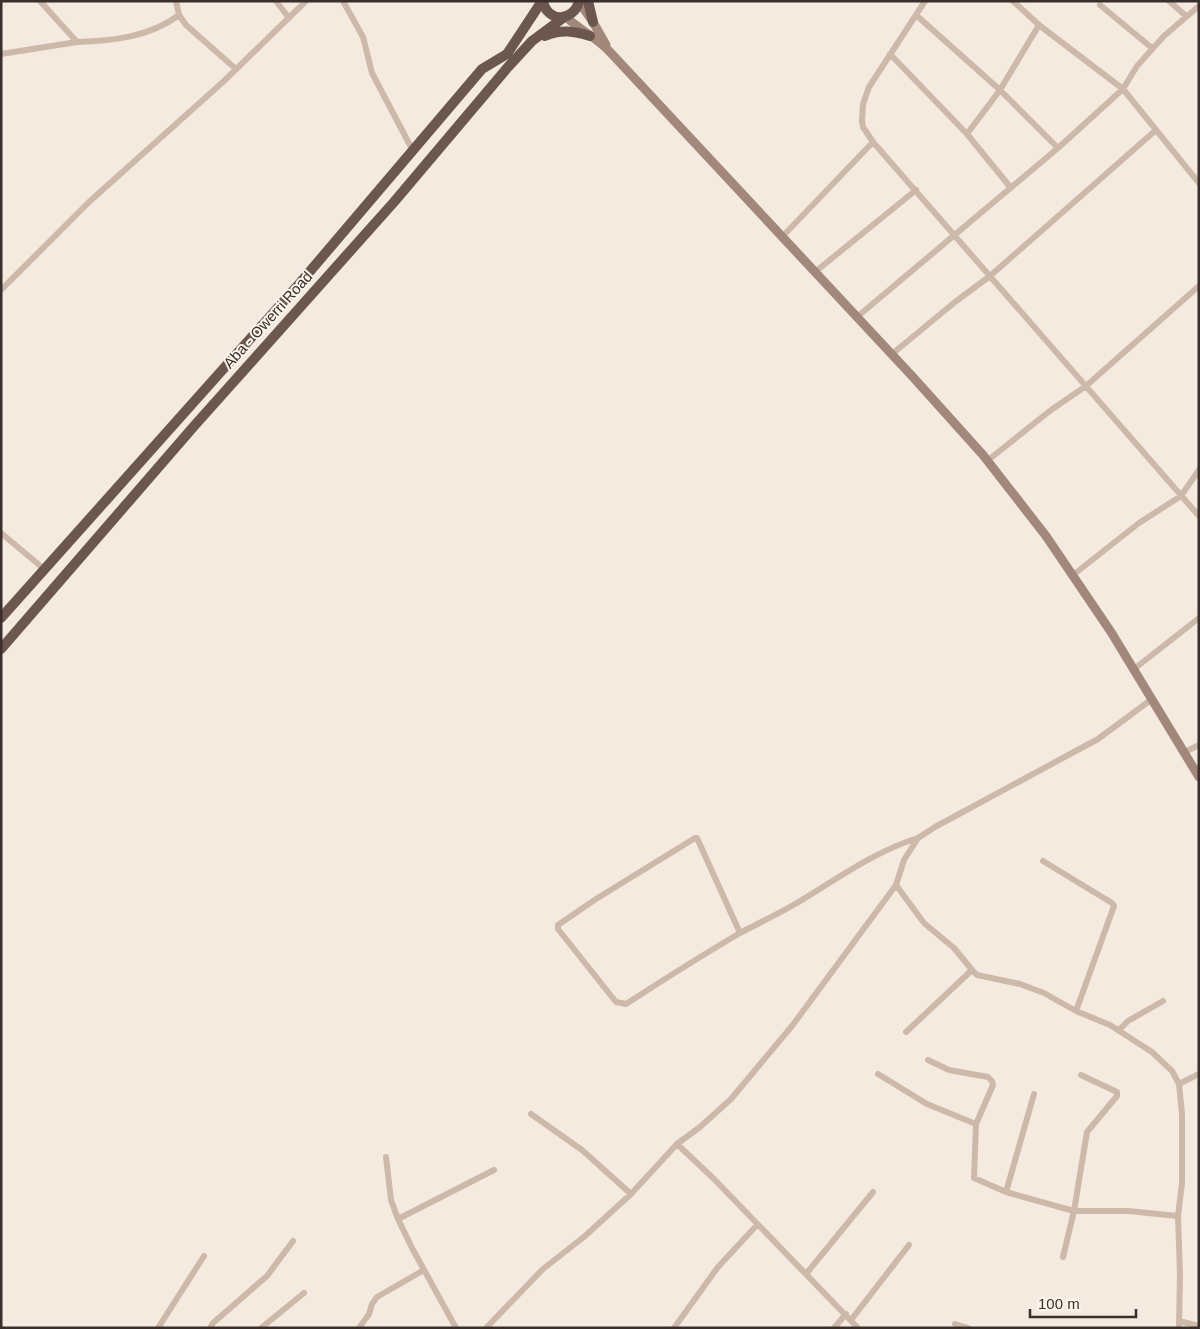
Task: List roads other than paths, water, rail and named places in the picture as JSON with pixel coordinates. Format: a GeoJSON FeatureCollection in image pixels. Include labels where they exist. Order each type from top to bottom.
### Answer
{"type":"FeatureCollection","features":[{"type":"Feature","properties":{"kind":"highway","name":"Aba - Owerri Road"},"geometry":{"type":"LineString","coordinates":[[1,618],[300,284],[412,149],[482,69],[507,54],[543,1]]}},
{"type":"Feature","properties":{"kind":"highway","name":"Aba - Owerri Road"},"geometry":{"type":"LineString","coordinates":[[543,1],[547,12],[557,17],[564,17]]}},
{"type":"Feature","properties":{"kind":"highway","name":"Aba - Owerri Road"},"geometry":{"type":"LineString","coordinates":[[1,649],[195,425],[394,202],[508,67],[532,42],[564,17],[574,12],[582,2]]}},
{"type":"Feature","properties":{"kind":"highway"},"geometry":{"type":"LineString","coordinates":[[582,2],[593,22]]}},
{"type":"Feature","properties":{"kind":"highway"},"geometry":{"type":"LineString","coordinates":[[532,42],[549,34],[562,31],[575,31],[590,36]]}},
{"type":"Feature","properties":{"kind":"highway"},"geometry":{"type":"LineString","coordinates":[[185,414],[195,425]]}},
{"type":"Feature","properties":{"kind":"main road"},"geometry":{"type":"LineString","coordinates":[[564,17],[601,43],[610,52],[892,354],[987,461],[1046,536],[1111,632],[1199,777]]}},
{"type":"Feature","properties":{"kind":"main road"},"geometry":{"type":"LineString","coordinates":[[593,22],[610,52]]}},
{"type":"Feature","properties":{"kind":"street"},"geometry":{"type":"LineString","coordinates":[[40,1],[76,42]]}},
{"type":"Feature","properties":{"kind":"street"},"geometry":{"type":"LineString","coordinates":[[176,1],[180,15],[191,30],[236,69]]}},
{"type":"Feature","properties":{"kind":"street"},"geometry":{"type":"LineString","coordinates":[[276,1],[289,18]]}},
{"type":"Feature","properties":{"kind":"street"},"geometry":{"type":"LineString","coordinates":[[1,290],[89,202],[236,69],[306,1]]}},
{"type":"Feature","properties":{"kind":"street"},"geometry":{"type":"LineString","coordinates":[[342,1],[363,37],[372,73],[412,149]]}},
{"type":"Feature","properties":{"kind":"street"},"geometry":{"type":"LineString","coordinates":[[925,1],[869,87],[863,104],[863,127],[873,142],[1199,516]]}},
{"type":"Feature","properties":{"kind":"street"},"geometry":{"type":"LineString","coordinates":[[1013,1],[1039,25],[1122,89],[1199,183]]}},
{"type":"Feature","properties":{"kind":"street"},"geometry":{"type":"LineString","coordinates":[[1169,1],[1186,16]]}},
{"type":"Feature","properties":{"kind":"street"},"geometry":{"type":"LineString","coordinates":[[1100,5],[1152,48]]}},
{"type":"Feature","properties":{"kind":"street"},"geometry":{"type":"LineString","coordinates":[[857,317],[1058,148],[1122,89],[1136,66],[1152,48],[1199,6]]}},
{"type":"Feature","properties":{"kind":"street"},"geometry":{"type":"LineString","coordinates":[[1,54],[76,42],[119,40],[152,30],[180,15]]}},
{"type":"Feature","properties":{"kind":"street"},"geometry":{"type":"LineString","coordinates":[[916,15],[1000,90],[1058,148]]}},
{"type":"Feature","properties":{"kind":"street"},"geometry":{"type":"LineString","coordinates":[[967,134],[1000,90],[1039,25]]}},
{"type":"Feature","properties":{"kind":"street"},"geometry":{"type":"LineString","coordinates":[[890,54],[967,134],[1011,188]]}},
{"type":"Feature","properties":{"kind":"street"},"geometry":{"type":"LineString","coordinates":[[892,354],[990,276],[1156,130]]}},
{"type":"Feature","properties":{"kind":"street"},"geometry":{"type":"LineString","coordinates":[[782,237],[873,142]]}},
{"type":"Feature","properties":{"kind":"street"},"geometry":{"type":"LineString","coordinates":[[815,272],[916,190]]}},
{"type":"Feature","properties":{"kind":"street"},"geometry":{"type":"LineString","coordinates":[[987,461],[1051,410],[1086,386],[1199,286]]}},
{"type":"Feature","properties":{"kind":"street"},"geometry":{"type":"LineString","coordinates":[[1072,575],[1139,523],[1181,496],[1199,470]]}},
{"type":"Feature","properties":{"kind":"street"},"geometry":{"type":"LineString","coordinates":[[1,533],[44,569]]}},
{"type":"Feature","properties":{"kind":"street"},"geometry":{"type":"LineString","coordinates":[[1134,669],[1199,618]]}},
{"type":"Feature","properties":{"kind":"street"},"geometry":{"type":"LineString","coordinates":[[740,933],[697,838],[596,899],[558,926],[558,929],[616,1002],[626,1004],[740,933],[772,917],[857,865],[898,844],[918,838],[1098,739],[1152,699]]}},
{"type":"Feature","properties":{"kind":"street"},"geometry":{"type":"LineString","coordinates":[[1185,752],[1199,745]]}},
{"type":"Feature","properties":{"kind":"street"},"geometry":{"type":"LineString","coordinates":[[486,1328],[543,1269],[585,1236],[632,1194],[677,1144],[731,1100],[759,1067],[896,886],[904,860],[918,838]]}},
{"type":"Feature","properties":{"kind":"street"},"geometry":{"type":"LineString","coordinates":[[1043,861],[1114,906],[1076,1011]]}},
{"type":"Feature","properties":{"kind":"street"},"geometry":{"type":"LineString","coordinates":[[896,886],[924,923],[954,948],[977,974],[1020,984],[1044,993],[1076,1011],[1119,1030],[1152,1052],[1172,1071],[1179,1084],[1182,1114],[1182,1183],[1178,1216],[1179,1324],[1199,1326]]}},
{"type":"Feature","properties":{"kind":"street"},"geometry":{"type":"LineString","coordinates":[[906,1032],[972,970]]}},
{"type":"Feature","properties":{"kind":"street"},"geometry":{"type":"LineString","coordinates":[[1119,1030],[1128,1021],[1163,1001]]}},
{"type":"Feature","properties":{"kind":"street"},"geometry":{"type":"LineString","coordinates":[[928,1060],[949,1070],[988,1077],[992,1080],[993,1085],[976,1124],[974,1178],[1006,1192],[1074,1211],[1128,1211],[1178,1216]]}},
{"type":"Feature","properties":{"kind":"street"},"geometry":{"type":"LineString","coordinates":[[878,1074],[927,1104],[976,1124]]}},
{"type":"Feature","properties":{"kind":"street"},"geometry":{"type":"LineString","coordinates":[[1179,1084],[1199,1074]]}},
{"type":"Feature","properties":{"kind":"street"},"geometry":{"type":"LineString","coordinates":[[1063,1257],[1074,1211],[1087,1132],[1118,1096],[1117,1092],[1081,1075]]}},
{"type":"Feature","properties":{"kind":"street"},"geometry":{"type":"LineString","coordinates":[[1006,1192],[1034,1094]]}},
{"type":"Feature","properties":{"kind":"street"},"geometry":{"type":"LineString","coordinates":[[530,1114],[582,1150],[632,1194]]}},
{"type":"Feature","properties":{"kind":"street"},"geometry":{"type":"LineString","coordinates":[[677,1144],[714,1179],[858,1328]]}},
{"type":"Feature","properties":{"kind":"street"},"geometry":{"type":"LineString","coordinates":[[386,1157],[391,1200],[398,1219],[456,1328]]}},
{"type":"Feature","properties":{"kind":"street"},"geometry":{"type":"LineString","coordinates":[[398,1219],[494,1170]]}},
{"type":"Feature","properties":{"kind":"street"},"geometry":{"type":"LineString","coordinates":[[806,1274],[873,1192]]}},
{"type":"Feature","properties":{"kind":"street"},"geometry":{"type":"LineString","coordinates":[[674,1328],[718,1267],[757,1224]]}},
{"type":"Feature","properties":{"kind":"street"},"geometry":{"type":"LineString","coordinates":[[210,1328],[268,1276],[293,1241]]}},
{"type":"Feature","properties":{"kind":"street"},"geometry":{"type":"LineString","coordinates":[[851,1320],[908,1245]]}},
{"type":"Feature","properties":{"kind":"street"},"geometry":{"type":"LineString","coordinates":[[158,1328],[204,1256]]}},
{"type":"Feature","properties":{"kind":"street"},"geometry":{"type":"LineString","coordinates":[[359,1328],[369,1314],[372,1304],[377,1297],[424,1270]]}},
{"type":"Feature","properties":{"kind":"street"},"geometry":{"type":"LineString","coordinates":[[261,1328],[304,1293]]}},
{"type":"Feature","properties":{"kind":"street"},"geometry":{"type":"LineString","coordinates":[[834,1328],[846,1314]]}},
{"type":"Feature","properties":{"kind":"street"},"geometry":{"type":"LineString","coordinates":[[955,1324],[968,1328]]}}]}
